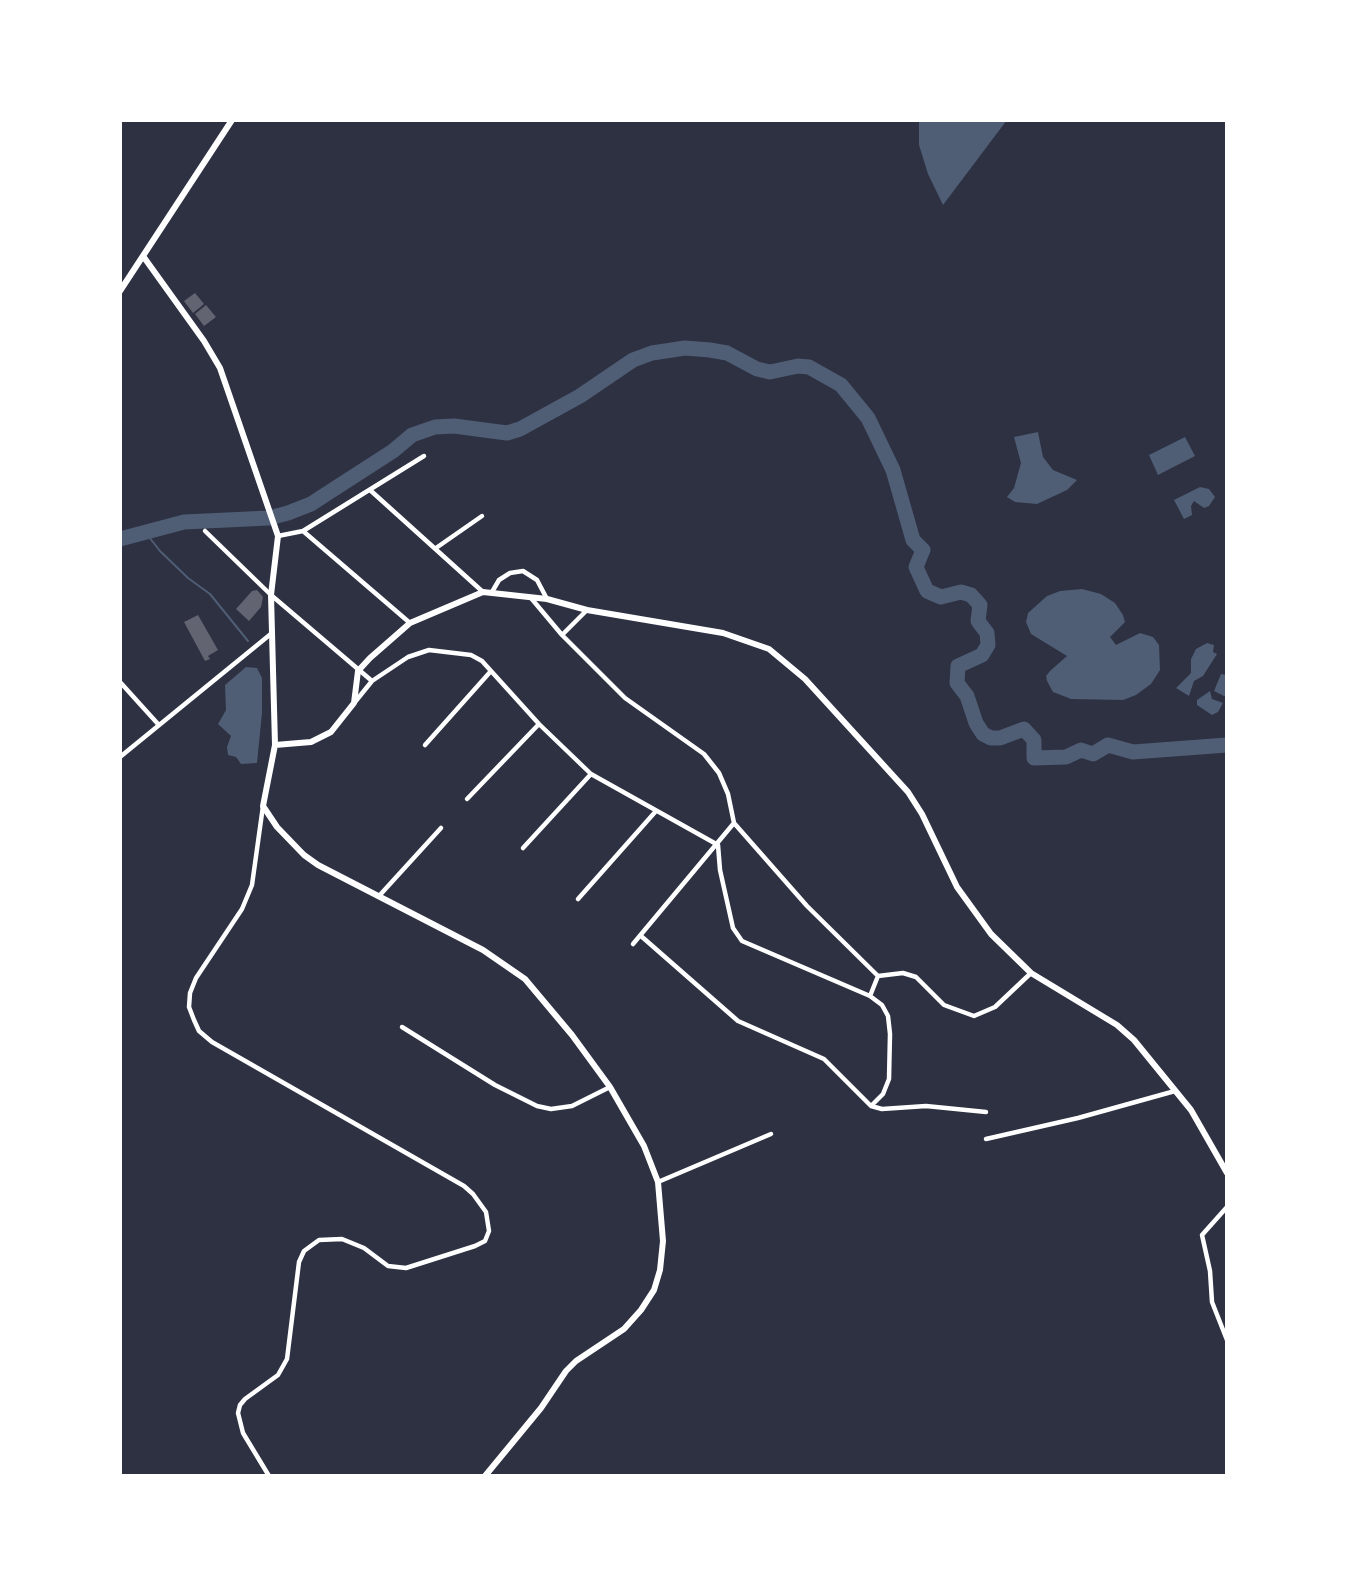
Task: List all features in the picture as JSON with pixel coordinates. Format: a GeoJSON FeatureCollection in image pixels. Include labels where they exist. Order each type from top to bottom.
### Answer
{"type":"FeatureCollection","features":[{"type":"Feature","properties":{"kind":"street"},"geometry":{"type":"LineString","coordinates":[[120,291],[232,120]]}},
{"type":"Feature","properties":{"kind":"street"},"geometry":{"type":"LineString","coordinates":[[143,256],[204,341],[220,368],[278,536],[271,595],[275,745],[263,806],[252,885],[242,909],[196,978],[190,993],[189,1007],[200,1031],[212,1042],[465,1186],[486,1212],[489,1231],[484,1241],[476,1246],[406,1268],[396,1269],[388,1266],[364,1248],[342,1239],[319,1240],[304,1251],[299,1262],[287,1359],[278,1374],[246,1399],[238,1413],[243,1433],[268,1476]]}},
{"type":"Feature","properties":{"kind":"street"},"geometry":{"type":"LineString","coordinates":[[278,536],[303,531],[424,456]]}},
{"type":"Feature","properties":{"kind":"street"},"geometry":{"type":"LineString","coordinates":[[369,490],[483,592]]}},
{"type":"Feature","properties":{"kind":"street"},"geometry":{"type":"LineString","coordinates":[[436,548],[482,516]]}},
{"type":"Feature","properties":{"kind":"street"},"geometry":{"type":"LineString","coordinates":[[205,531],[271,595],[372,681]]}},
{"type":"Feature","properties":{"kind":"street"},"geometry":{"type":"LineString","coordinates":[[303,531],[410,623]]}},
{"type":"Feature","properties":{"kind":"street"},"geometry":{"type":"LineString","coordinates":[[492,592],[505,576],[522,571],[537,580],[547,599]]}},
{"type":"Feature","properties":{"kind":"street"},"geometry":{"type":"LineString","coordinates":[[354,703],[358,671],[369,658],[410,623],[483,592],[547,599],[587,610],[723,633],[769,649],[786,661],[838,713],[908,792],[922,814],[957,887],[991,934],[1031,973],[1117,1025],[1155,1063],[1191,1110],[1227,1173]]}},
{"type":"Feature","properties":{"kind":"street"},"geometry":{"type":"LineString","coordinates":[[531,598],[562,635],[625,698],[645,714],[689,741],[704,754],[719,773],[728,794],[734,823],[807,906],[878,976]]}},
{"type":"Feature","properties":{"kind":"street"},"geometry":{"type":"LineString","coordinates":[[562,635],[587,610]]}},
{"type":"Feature","properties":{"kind":"street"},"geometry":{"type":"LineString","coordinates":[[120,757],[272,633]]}},
{"type":"Feature","properties":{"kind":"street"},"geometry":{"type":"LineString","coordinates":[[275,745],[311,742],[322,738],[342,719],[372,681],[390,666],[429,650],[471,655],[482,661],[540,724],[591,774],[718,845]]}},
{"type":"Feature","properties":{"kind":"street"},"geometry":{"type":"LineString","coordinates":[[425,745],[491,671]]}},
{"type":"Feature","properties":{"kind":"street"},"geometry":{"type":"LineString","coordinates":[[120,682],[158,724]]}},
{"type":"Feature","properties":{"kind":"street"},"geometry":{"type":"LineString","coordinates":[[467,799],[540,724]]}},
{"type":"Feature","properties":{"kind":"street"},"geometry":{"type":"LineString","coordinates":[[523,848],[591,774]]}},
{"type":"Feature","properties":{"kind":"street"},"geometry":{"type":"LineString","coordinates":[[263,806],[277,827],[304,855],[490,954],[525,979],[573,1035],[610,1088],[644,1146],[658,1182],[663,1241],[660,1270],[654,1290],[641,1310],[624,1329],[576,1361],[566,1371],[541,1408],[485,1476]]}},
{"type":"Feature","properties":{"kind":"street"},"geometry":{"type":"LineString","coordinates":[[578,899],[656,811]]}},
{"type":"Feature","properties":{"kind":"street"},"geometry":{"type":"LineString","coordinates":[[633,944],[718,845],[734,823]]}},
{"type":"Feature","properties":{"kind":"street"},"geometry":{"type":"LineString","coordinates":[[379,896],[441,828]]}},
{"type":"Feature","properties":{"kind":"street"},"geometry":{"type":"LineString","coordinates":[[718,845],[720,870],[733,928],[742,941],[870,996],[882,1005],[888,1016],[890,1034],[889,1079],[883,1094],[871,1106]]}},
{"type":"Feature","properties":{"kind":"street"},"geometry":{"type":"LineString","coordinates":[[641,936],[738,1021],[824,1059],[871,1106],[882,1109],[926,1106],[987,1112]]}},
{"type":"Feature","properties":{"kind":"street"},"geometry":{"type":"LineString","coordinates":[[878,976],[903,973],[916,977],[944,1005],[974,1016],[995,1007],[1031,973]]}},
{"type":"Feature","properties":{"kind":"street"},"geometry":{"type":"LineString","coordinates":[[870,996],[878,976]]}},
{"type":"Feature","properties":{"kind":"street"},"geometry":{"type":"LineString","coordinates":[[402,1028],[495,1085],[537,1106],[551,1109],[572,1106],[610,1088]]}},
{"type":"Feature","properties":{"kind":"street"},"geometry":{"type":"LineString","coordinates":[[986,1139],[1078,1118],[1175,1091]]}},
{"type":"Feature","properties":{"kind":"street"},"geometry":{"type":"LineString","coordinates":[[658,1182],[771,1134]]}},
{"type":"Feature","properties":{"kind":"street"},"geometry":{"type":"LineString","coordinates":[[1227,1207],[1202,1235],[1210,1271],[1212,1302],[1227,1340]]}},
{"type":"Feature","properties":{"kind":"water"},"geometry":{"type":"Polygon","coordinates":[[[919,120],[1007,120],[943,205],[928,174],[919,145],[919,120]]]}},
{"type":"Feature","properties":{"kind":"water"},"geometry":{"type":"Polygon","coordinates":[[[1038,432],[1043,457],[1053,470],[1077,480],[1067,490],[1037,504],[1015,502],[1007,497],[1014,488],[1021,463],[1014,437],[1038,432]]]}},
{"type":"Feature","properties":{"kind":"water"},"geometry":{"type":"Polygon","coordinates":[[[1185,437],[1195,456],[1158,475],[1149,455],[1185,437]]]}},
{"type":"Feature","properties":{"kind":"water"},"geometry":{"type":"Polygon","coordinates":[[[1200,487],[1209,489],[1215,497],[1209,506],[1204,508],[1194,501],[1191,506],[1192,515],[1184,519],[1174,500],[1200,487]]]}},
{"type":"Feature","properties":{"kind":"water"},"geometry":{"type":"Polygon","coordinates":[[[1082,589],[1101,594],[1115,603],[1123,615],[1125,622],[1110,637],[1116,645],[1140,633],[1153,637],[1159,645],[1160,670],[1151,684],[1136,695],[1123,700],[1071,699],[1053,692],[1047,681],[1046,676],[1050,671],[1067,656],[1031,634],[1026,622],[1028,613],[1047,596],[1060,591],[1082,589]]]}},
{"type":"Feature","properties":{"kind":"water"},"geometry":{"type":"Polygon","coordinates":[[[1207,643],[1214,645],[1213,652],[1217,654],[1203,676],[1194,681],[1189,696],[1176,688],[1191,673],[1191,659],[1196,649],[1207,643]]]}},
{"type":"Feature","properties":{"kind":"water"},"geometry":{"type":"Polygon","coordinates":[[[246,667],[257,668],[262,678],[262,713],[257,763],[241,764],[236,757],[228,755],[227,747],[231,736],[218,724],[226,710],[225,685],[246,667]]]}},
{"type":"Feature","properties":{"kind":"water"},"geometry":{"type":"Polygon","coordinates":[[[1221,674],[1227,675],[1226,697],[1214,691],[1221,674]]]}},
{"type":"Feature","properties":{"kind":"water"},"geometry":{"type":"Polygon","coordinates":[[[1210,691],[1212,699],[1223,703],[1218,712],[1212,715],[1197,705],[1197,700],[1210,691]]]}},
{"type":"Feature","properties":{"kind":"building"},"geometry":{"type":"Polygon","coordinates":[[[195,293],[204,304],[193,313],[184,301],[195,293]]]}},
{"type":"Feature","properties":{"kind":"building"},"geometry":{"type":"Polygon","coordinates":[[[206,305],[216,317],[204,326],[195,314],[206,305]]]}},
{"type":"Feature","properties":{"kind":"building"},"geometry":{"type":"Polygon","coordinates":[[[257,590],[263,597],[261,607],[249,621],[236,609],[252,591],[257,590]]]}},
{"type":"Feature","properties":{"kind":"building"},"geometry":{"type":"Polygon","coordinates":[[[198,615],[218,650],[208,656],[210,659],[205,661],[184,622],[198,615]]]}},
{"type":"Feature","properties":{"kind":"waterway"},"geometry":{"type":"LineString","coordinates":[[120,539],[184,522],[269,518],[288,513],[311,504],[393,451],[412,435],[435,427],[454,426],[507,433],[520,429],[580,396],[633,360],[652,353],[685,348],[710,350],[727,353],[757,369],[770,372],[798,366],[809,367],[841,385],[868,418],[893,470],[913,540],[923,550],[916,567],[927,591],[941,597],[961,592],[971,595],[980,605],[978,621],[987,633],[988,645],[982,655],[958,666],[957,683],[967,696],[976,723],[983,734],[991,738],[1000,738],[1024,729],[1034,740],[1034,758],[1066,757],[1081,750],[1093,754],[1108,745],[1133,752],[1227,745]]}},
{"type":"Feature","properties":{"kind":"waterway"},"geometry":{"type":"LineString","coordinates":[[149,532],[149,537],[160,551],[188,578],[210,594],[248,641]]}}]}
